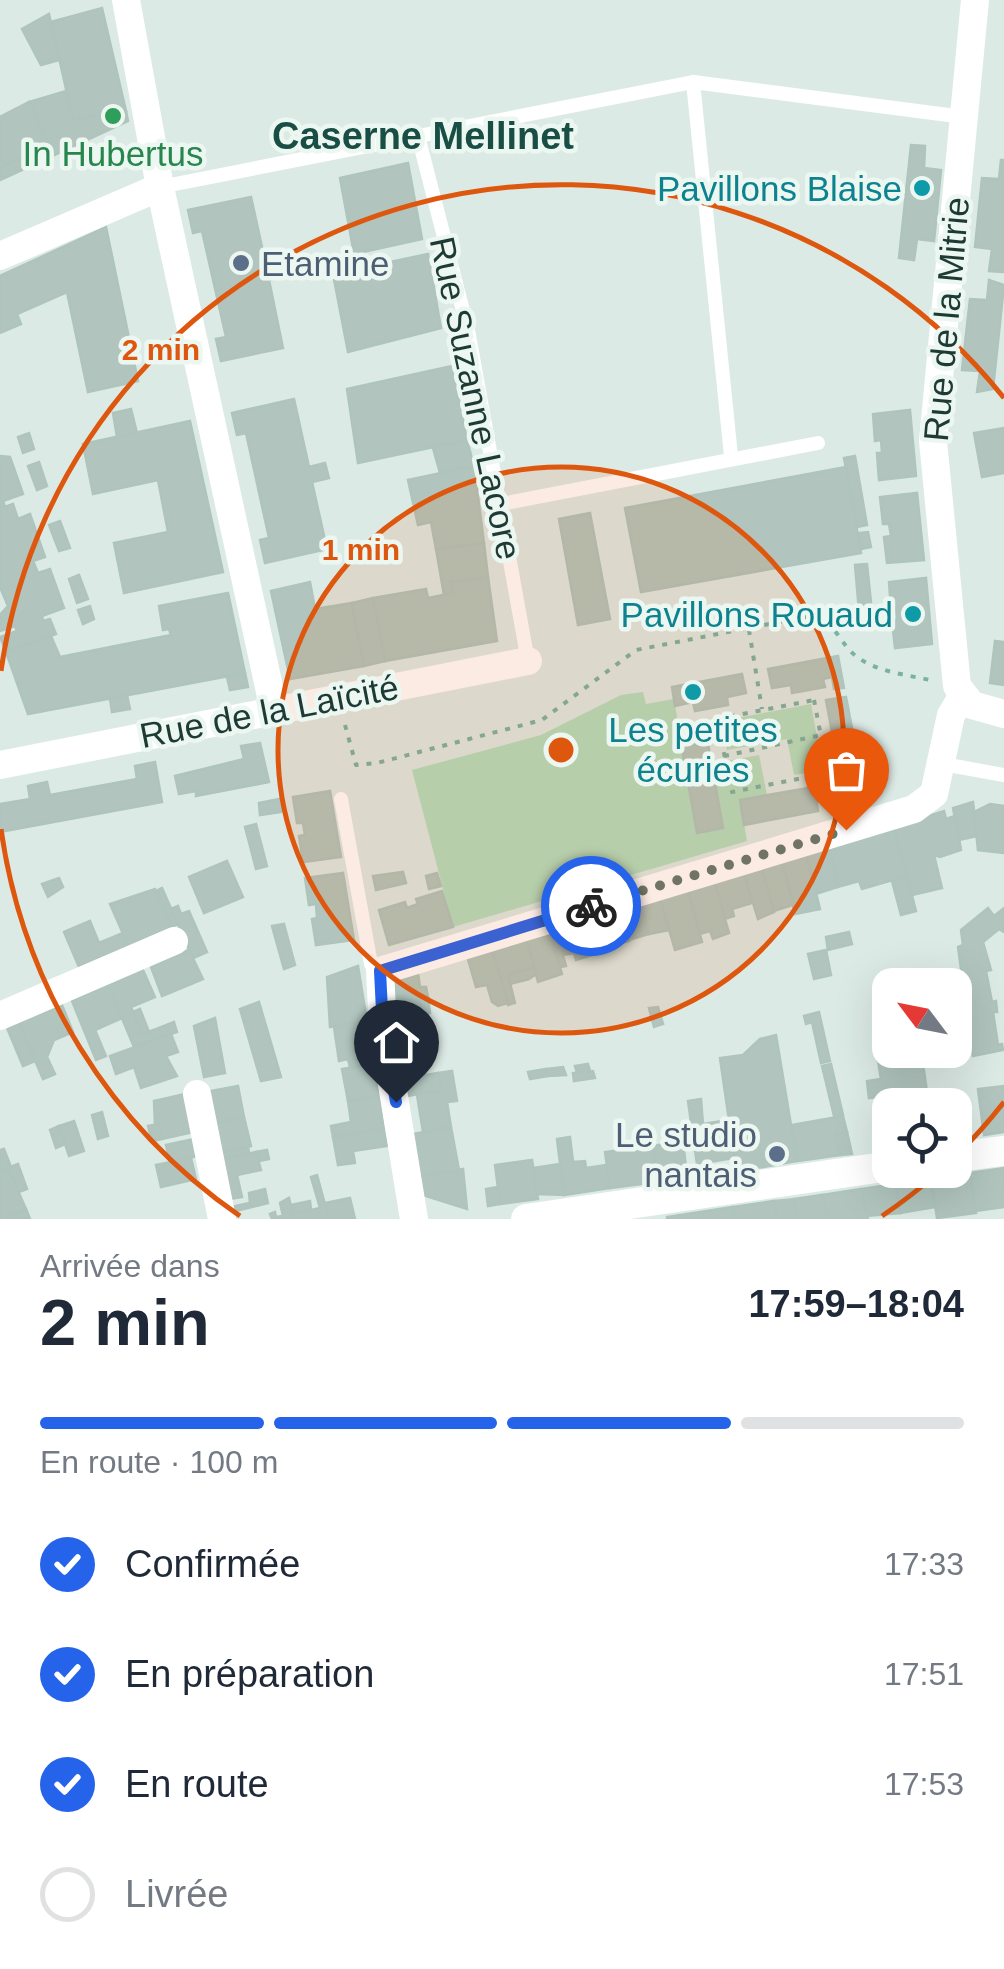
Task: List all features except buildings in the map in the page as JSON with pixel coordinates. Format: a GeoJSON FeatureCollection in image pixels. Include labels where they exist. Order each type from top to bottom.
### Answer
{"type":"FeatureCollection","features":[{"type":"Feature","properties":{"kind":"street"},"geometry":{"type":"LineString","coordinates":[[126,0],[160,187],[274,710]]}},
{"type":"Feature","properties":{"kind":"street","name":"Rue de la Mitrie"},"geometry":{"type":"LineString","coordinates":[[962,696],[952,663],[951,598],[933,441],[975,0]]}},
{"type":"Feature","properties":{"kind":"street"},"geometry":{"type":"LineString","coordinates":[[0,256],[160,187]]}},
{"type":"Feature","properties":{"kind":"street","name":"Rue de la Laïcité"},"geometry":{"type":"LineString","coordinates":[[3,760],[528,661]]}},
{"type":"Feature","properties":{"kind":"street"},"geometry":{"type":"LineString","coordinates":[[414,1219],[383,1030],[380,971],[914,809],[934,794],[951,714],[962,696],[972,705],[1004,714]]}},
{"type":"Feature","properties":{"kind":"street"},"geometry":{"type":"LineString","coordinates":[[0,1016],[174,942]]}},
{"type":"Feature","properties":{"kind":"street"},"geometry":{"type":"LineString","coordinates":[[197,1094],[222,1219]]}},
{"type":"Feature","properties":{"kind":"street"},"geometry":{"type":"LineString","coordinates":[[972,1156],[1004,1151]]}},
{"type":"Feature","properties":{"kind":"street"},"geometry":{"type":"LineString","coordinates":[[526,1219],[872,1169]]}},
{"type":"Feature","properties":{"kind":"lane"},"geometry":{"type":"LineString","coordinates":[[160,187],[694,82],[964,117]]}},
{"type":"Feature","properties":{"kind":"lane"},"geometry":{"type":"LineString","coordinates":[[694,82],[731,456]]}},
{"type":"Feature","properties":{"kind":"lane","name":"Rue Suzanne Lacore"},"geometry":{"type":"LineString","coordinates":[[418,136],[468,330],[528,661]]}},
{"type":"Feature","properties":{"kind":"lane"},"geometry":{"type":"LineString","coordinates":[[501,504],[606,486],[731,456],[818,443]]}},
{"type":"Feature","properties":{"kind":"lane"},"geometry":{"type":"LineString","coordinates":[[943,764],[1004,774]]}},
{"type":"Feature","properties":{"kind":"lane"},"geometry":{"type":"LineString","coordinates":[[341,799],[371,964],[380,971]]}},
{"type":"Feature","properties":{"kind":"path"},"geometry":{"type":"LineString","coordinates":[[329,723],[345,724],[356,764],[378,763],[542,720],[636,650],[815,616],[832,622],[859,658],[882,670],[936,682],[938,663],[952,663]]}},
{"type":"Feature","properties":{"kind":"path"},"geometry":{"type":"LineString","coordinates":[[749,630],[763,710]]}},
{"type":"Feature","properties":{"kind":"path"},"geometry":{"type":"LineString","coordinates":[[814,700],[828,773],[732,792],[717,719],[763,710],[814,700]]}},
{"type":"Feature","properties":{"kind":"path"},"geometry":{"type":"LineString","coordinates":[[724,756],[821,735]]}},
{"type":"Feature","properties":{"kind":"green space"},"geometry":{"type":"Polygon","coordinates":[[[643,692],[646,704],[674,699],[697,833],[723,828],[712,764],[759,755],[767,795],[740,800],[747,841],[453,927],[412,770],[541,735],[621,695],[643,692]]]}},
{"type":"Feature","properties":{"kind":"green space"},"geometry":{"type":"Polygon","coordinates":[[[811,704],[823,770],[794,775],[787,739],[727,750],[721,721],[811,704]]]}},
{"type":"Feature","properties":{"kind":"way so far"},"geometry":{"type":"LineString","coordinates":[[591,906],[846,830]]}},
{"type":"Feature","properties":{"kind":"place","name":"In Hubertus"},"geometry":{"type":"Point","coordinates":[113,116]}},
{"type":"Feature","properties":{"kind":"place","name":"Pavillons Blaise"},"geometry":{"type":"Point","coordinates":[922,188]}},
{"type":"Feature","properties":{"kind":"place","name":"Etamine"},"geometry":{"type":"Point","coordinates":[241,263]}},
{"type":"Feature","properties":{"kind":"place","name":"Pavillons Rouaud"},"geometry":{"type":"Point","coordinates":[913,614]}},
{"type":"Feature","properties":{"kind":"place","name":"Les petites écuries"},"geometry":{"type":"Point","coordinates":[693,692]}},
{"type":"Feature","properties":{"kind":"place","name":"Le studio nantais"},"geometry":{"type":"Point","coordinates":[777,1154]}},
{"type":"Feature","properties":{"kind":"district","name":"Caserne Mellinet"},"geometry":{"type":"Point","coordinates":[423,136]}},
{"type":"Feature","properties":{"kind":"route"},"geometry":{"type":"LineString","coordinates":[[396,1102],[383,1030],[380,971],[591,906]]}}]}
